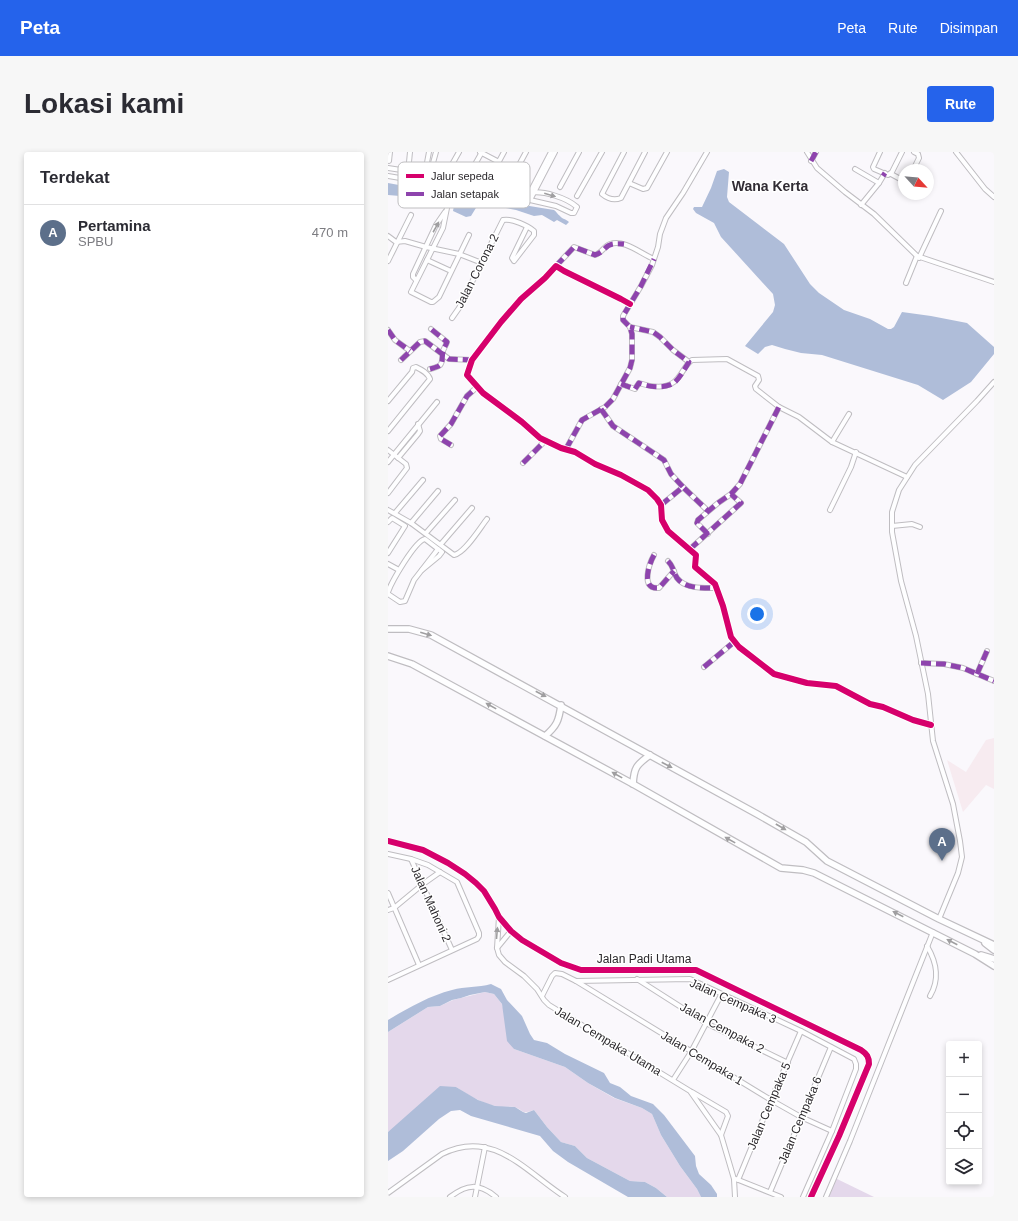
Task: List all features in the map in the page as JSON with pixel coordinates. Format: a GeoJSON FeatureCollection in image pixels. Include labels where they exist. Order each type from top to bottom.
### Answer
{"type":"FeatureCollection","features":[{"type":"Feature","properties":{"kind":"street"},"geometry":{"type":"LineString","coordinates":[[389,161],[390,152]]}},
{"type":"Feature","properties":{"kind":"street"},"geometry":{"type":"LineString","coordinates":[[409,162],[410,152]]}},
{"type":"Feature","properties":{"kind":"street"},"geometry":{"type":"LineString","coordinates":[[428,162],[429,152]]}},
{"type":"Feature","properties":{"kind":"street"},"geometry":{"type":"LineString","coordinates":[[432,162],[436,152]]}},
{"type":"Feature","properties":{"kind":"street"},"geometry":{"type":"LineString","coordinates":[[453,162],[459,152]]}},
{"type":"Feature","properties":{"kind":"street"},"geometry":{"type":"LineString","coordinates":[[476,162],[481,152],[499,162],[504,152]]}},
{"type":"Feature","properties":{"kind":"street"},"geometry":{"type":"LineString","coordinates":[[521,162],[526,152]]}},
{"type":"Feature","properties":{"kind":"street"},"geometry":{"type":"LineString","coordinates":[[530,196],[551,152]]}},
{"type":"Feature","properties":{"kind":"street"},"geometry":{"type":"LineString","coordinates":[[532,192],[555,152]]}},
{"type":"Feature","properties":{"kind":"street"},"geometry":{"type":"LineString","coordinates":[[560,187],[579,152]]}},
{"type":"Feature","properties":{"kind":"street"},"geometry":{"type":"LineString","coordinates":[[577,196],[602,152]]}},
{"type":"Feature","properties":{"kind":"street"},"geometry":{"type":"LineString","coordinates":[[624,152],[602,194],[610,199],[616,200],[621,198],[645,152]]}},
{"type":"Feature","properties":{"kind":"street"},"geometry":{"type":"LineString","coordinates":[[629,183],[643,189],[647,188],[667,153],[661,152]]}},
{"type":"Feature","properties":{"kind":"street"},"geometry":{"type":"LineString","coordinates":[[689,362],[672,350],[660,336],[653,332],[630,327],[623,320],[623,316],[641,286],[654,259],[665,220],[684,193],[707,152]]}},
{"type":"Feature","properties":{"kind":"street"},"geometry":{"type":"LineString","coordinates":[[807,152],[811,161],[817,168],[874,214],[918,257],[994,282]]}},
{"type":"Feature","properties":{"kind":"street"},"geometry":{"type":"LineString","coordinates":[[811,161],[816,152]]}},
{"type":"Feature","properties":{"kind":"street"},"geometry":{"type":"LineString","coordinates":[[880,152],[873,167],[874,169],[898,178]]}},
{"type":"Feature","properties":{"kind":"street"},"geometry":{"type":"LineString","coordinates":[[891,174],[902,152]]}},
{"type":"Feature","properties":{"kind":"street"},"geometry":{"type":"LineString","coordinates":[[914,152],[918,154],[919,158],[916,164]]}},
{"type":"Feature","properties":{"kind":"street"},"geometry":{"type":"LineString","coordinates":[[956,152],[994,197]]}},
{"type":"Feature","properties":{"kind":"street"},"geometry":{"type":"LineString","coordinates":[[388,168],[398,170]]}},
{"type":"Feature","properties":{"kind":"street"},"geometry":{"type":"LineString","coordinates":[[855,169],[879,183]]}},
{"type":"Feature","properties":{"kind":"street"},"geometry":{"type":"LineString","coordinates":[[861,205],[885,173]]}},
{"type":"Feature","properties":{"kind":"street"},"geometry":{"type":"LineString","coordinates":[[388,176],[398,178]]}},
{"type":"Feature","properties":{"kind":"street"},"geometry":{"type":"LineString","coordinates":[[530,200],[556,206],[571,213],[576,210],[576,206],[548,193],[532,192]]}},
{"type":"Feature","properties":{"kind":"street"},"geometry":{"type":"LineString","coordinates":[[416,280],[413,274],[436,225],[447,210]]}},
{"type":"Feature","properties":{"kind":"street"},"geometry":{"type":"LineString","coordinates":[[447,210],[443,228],[411,292],[433,302],[442,293],[459,254],[469,236]]}},
{"type":"Feature","properties":{"kind":"street"},"geometry":{"type":"LineString","coordinates":[[906,283],[941,211]]}},
{"type":"Feature","properties":{"kind":"street"},"geometry":{"type":"LineString","coordinates":[[388,261],[396,242],[411,215]]}},
{"type":"Feature","properties":{"kind":"street","name":"Jalan Corona 2"},"geometry":{"type":"LineString","coordinates":[[452,318],[459,308],[503,220],[508,219],[527,227]]}},
{"type":"Feature","properties":{"kind":"street"},"geometry":{"type":"LineString","coordinates":[[527,227],[534,231],[534,235],[515,261],[512,261],[512,258],[527,227]]}},
{"type":"Feature","properties":{"kind":"street"},"geometry":{"type":"LineString","coordinates":[[388,236],[396,242],[405,241],[426,248],[459,254],[482,262]]}},
{"type":"Feature","properties":{"kind":"street"},"geometry":{"type":"LineString","coordinates":[[654,259],[624,244],[615,243],[608,245],[599,254],[595,255],[574,247],[545,278],[521,299],[472,360],[467,375],[477,387],[534,433],[561,448],[566,449],[648,490],[661,505],[664,526],[673,536],[696,555],[695,567],[713,580],[723,606],[729,631],[734,642],[774,674],[807,683],[836,686],[870,704],[883,707],[913,720],[932,725]]}},
{"type":"Feature","properties":{"kind":"street"},"geometry":{"type":"LineString","coordinates":[[427,260],[451,271]]}},
{"type":"Feature","properties":{"kind":"street"},"geometry":{"type":"LineString","coordinates":[[556,266],[630,304]]}},
{"type":"Feature","properties":{"kind":"street"},"geometry":{"type":"LineString","coordinates":[[566,449],[582,420],[601,409],[613,399],[630,368],[632,360],[630,327]]}},
{"type":"Feature","properties":{"kind":"street"},"geometry":{"type":"LineString","coordinates":[[430,329],[447,342],[443,359],[439,366],[430,369]]}},
{"type":"Feature","properties":{"kind":"street"},"geometry":{"type":"LineString","coordinates":[[388,330],[395,340],[410,351]]}},
{"type":"Feature","properties":{"kind":"street"},"geometry":{"type":"LineString","coordinates":[[401,360],[420,342],[425,342],[451,360],[472,360]]}},
{"type":"Feature","properties":{"kind":"street"},"geometry":{"type":"LineString","coordinates":[[621,384],[635,389],[639,383],[651,386],[663,386],[672,384],[689,362],[693,360],[729,360],[758,376],[759,380],[755,386],[756,389],[779,407],[799,417],[832,442],[907,477]]}},
{"type":"Feature","properties":{"kind":"street"},"geometry":{"type":"LineString","coordinates":[[388,401],[412,372],[413,368],[416,367],[427,374],[430,379],[388,431]]}},
{"type":"Feature","properties":{"kind":"street"},"geometry":{"type":"LineString","coordinates":[[939,919],[958,873],[962,853],[955,814],[933,741],[928,694],[916,636],[901,582],[892,526],[892,512],[899,490],[928,450],[994,382]]}},
{"type":"Feature","properties":{"kind":"street"},"geometry":{"type":"LineString","coordinates":[[451,445],[441,439],[440,436],[451,424],[467,396],[477,387]]}},
{"type":"Feature","properties":{"kind":"street"},"geometry":{"type":"LineString","coordinates":[[388,462],[437,402]]}},
{"type":"Feature","properties":{"kind":"street"},"geometry":{"type":"LineString","coordinates":[[708,534],[697,522],[708,511],[731,494],[740,484],[779,407]]}},
{"type":"Feature","properties":{"kind":"street"},"geometry":{"type":"LineString","coordinates":[[601,409],[613,426],[664,460],[671,474],[708,511]]}},
{"type":"Feature","properties":{"kind":"street"},"geometry":{"type":"LineString","coordinates":[[832,442],[849,414]]}},
{"type":"Feature","properties":{"kind":"street"},"geometry":{"type":"LineString","coordinates":[[398,458],[420,431],[418,424]]}},
{"type":"Feature","properties":{"kind":"street"},"geometry":{"type":"LineString","coordinates":[[523,463],[546,440]]}},
{"type":"Feature","properties":{"kind":"street"},"geometry":{"type":"LineString","coordinates":[[388,450],[406,464],[407,468],[388,493]]}},
{"type":"Feature","properties":{"kind":"street"},"geometry":{"type":"LineString","coordinates":[[830,510],[851,467],[856,452]]}},
{"type":"Feature","properties":{"kind":"street"},"geometry":{"type":"LineString","coordinates":[[388,522],[423,480]]}},
{"type":"Feature","properties":{"kind":"street"},"geometry":{"type":"LineString","coordinates":[[661,505],[683,487]]}},
{"type":"Feature","properties":{"kind":"street"},"geometry":{"type":"LineString","coordinates":[[411,523],[438,491]]}},
{"type":"Feature","properties":{"kind":"street"},"geometry":{"type":"LineString","coordinates":[[690,549],[741,503],[731,494]]}},
{"type":"Feature","properties":{"kind":"street"},"geometry":{"type":"LineString","coordinates":[[426,533],[455,500]]}},
{"type":"Feature","properties":{"kind":"street"},"geometry":{"type":"LineString","coordinates":[[441,544],[472,508]]}},
{"type":"Feature","properties":{"kind":"street"},"geometry":{"type":"LineString","coordinates":[[388,510],[405,526],[388,553]]}},
{"type":"Feature","properties":{"kind":"street"},"geometry":{"type":"LineString","coordinates":[[394,516],[411,523],[441,544],[450,554],[454,555],[463,550],[487,519]]}},
{"type":"Feature","properties":{"kind":"street"},"geometry":{"type":"LineString","coordinates":[[892,526],[912,524],[920,527]]}},
{"type":"Feature","properties":{"kind":"street"},"geometry":{"type":"LineString","coordinates":[[425,539],[441,552],[441,554],[422,570],[414,580],[405,601],[400,602],[388,593],[399,570],[420,540],[425,539]]}},
{"type":"Feature","properties":{"kind":"street"},"geometry":{"type":"LineString","coordinates":[[654,555],[648,568],[648,580],[650,585],[659,588],[674,571]]}},
{"type":"Feature","properties":{"kind":"street"},"geometry":{"type":"LineString","coordinates":[[668,561],[673,566],[679,580],[686,584],[705,588],[716,588]]}},
{"type":"Feature","properties":{"kind":"street"},"geometry":{"type":"LineString","coordinates":[[388,564],[399,570]]}},
{"type":"Feature","properties":{"kind":"street"},"geometry":{"type":"LineString","coordinates":[[388,629],[409,630],[431,635],[562,705],[650,756],[757,814],[806,842],[827,860],[939,919],[994,945]]}},
{"type":"Feature","properties":{"kind":"street"},"geometry":{"type":"LineString","coordinates":[[704,667],[734,642]]}},
{"type":"Feature","properties":{"kind":"street"},"geometry":{"type":"LineString","coordinates":[[977,674],[987,651]]}},
{"type":"Feature","properties":{"kind":"street"},"geometry":{"type":"LineString","coordinates":[[388,656],[412,664],[633,784],[780,868],[803,870],[814,873],[933,932],[975,954],[994,966]]}},
{"type":"Feature","properties":{"kind":"street"},"geometry":{"type":"LineString","coordinates":[[921,664],[944,664],[963,668],[994,681]]}},
{"type":"Feature","properties":{"kind":"street"},"geometry":{"type":"LineString","coordinates":[[545,736],[553,729],[559,719],[562,705]]}},
{"type":"Feature","properties":{"kind":"street"},"geometry":{"type":"LineString","coordinates":[[633,784],[636,767],[640,762],[650,756]]}},
{"type":"Feature","properties":{"kind":"street","name":"Jalan Padi Utama"},"geometry":{"type":"LineString","coordinates":[[388,841],[423,850],[448,862],[476,883],[489,898],[499,917],[522,940],[551,958],[572,968],[581,970],[696,970],[862,1050],[869,1058],[869,1064],[839,1136],[811,1197]]}},
{"type":"Feature","properties":{"kind":"street"},"geometry":{"type":"LineString","coordinates":[[388,854],[411,859],[428,866],[457,882],[479,933],[477,939],[388,980]]}},
{"type":"Feature","properties":{"kind":"street","name":"Jalan Mahoni 2"},"geometry":{"type":"LineString","coordinates":[[411,859],[452,950]]}},
{"type":"Feature","properties":{"kind":"street"},"geometry":{"type":"LineString","coordinates":[[388,910],[394,908],[440,872]]}},
{"type":"Feature","properties":{"kind":"street"},"geometry":{"type":"LineString","coordinates":[[388,892],[419,965]]}},
{"type":"Feature","properties":{"kind":"street"},"geometry":{"type":"LineString","coordinates":[[497,948],[499,917]]}},
{"type":"Feature","properties":{"kind":"street"},"geometry":{"type":"LineString","coordinates":[[497,948],[511,930]]}},
{"type":"Feature","properties":{"kind":"street"},"geometry":{"type":"LineString","coordinates":[[826,1197],[850,1142],[933,932]]}},
{"type":"Feature","properties":{"kind":"street"},"geometry":{"type":"LineString","coordinates":[[982,940],[994,950]]}},
{"type":"Feature","properties":{"kind":"street"},"geometry":{"type":"LineString","coordinates":[[927,946],[933,959],[936,978],[936,985],[930,996]]}},
{"type":"Feature","properties":{"kind":"street","name":"Jalan Cempaka Utama"},"geometry":{"type":"LineString","coordinates":[[497,948],[505,962],[524,976],[553,1008],[690,1091]]}},
{"type":"Feature","properties":{"kind":"street"},"geometry":{"type":"LineString","coordinates":[[975,954],[994,959]]}},
{"type":"Feature","properties":{"kind":"street","name":"Jalan Cempaka 3"},"geometry":{"type":"LineString","coordinates":[[542,996],[552,976],[556,973],[562,974],[576,981],[690,979],[721,995],[801,1031],[854,1059],[856,1064],[832,1131]]}},
{"type":"Feature","properties":{"kind":"street","name":"Jalan Cempaka 2"},"geometry":{"type":"LineString","coordinates":[[636,979],[706,1023],[788,1063]]}},
{"type":"Feature","properties":{"kind":"street","name":"Jalan Cempaka 1"},"geometry":{"type":"LineString","coordinates":[[576,981],[771,1100],[801,1117],[832,1131]]}},
{"type":"Feature","properties":{"kind":"street"},"geometry":{"type":"LineString","coordinates":[[673,1080],[691,1052],[721,995]]}},
{"type":"Feature","properties":{"kind":"street","name":"Jalan Cempaka 5"},"geometry":{"type":"LineString","coordinates":[[736,1179],[801,1031]]}},
{"type":"Feature","properties":{"kind":"street","name":"Jalan Cempaka 6"},"geometry":{"type":"LineString","coordinates":[[770,1192],[831,1047]]}},
{"type":"Feature","properties":{"kind":"street"},"geometry":{"type":"LineString","coordinates":[[690,1091],[721,1135],[736,1179],[735,1197]]}},
{"type":"Feature","properties":{"kind":"street"},"geometry":{"type":"LineString","coordinates":[[690,1091],[726,1112],[728,1116],[721,1135]]}},
{"type":"Feature","properties":{"kind":"street"},"geometry":{"type":"LineString","coordinates":[[803,1197],[832,1131]]}},
{"type":"Feature","properties":{"kind":"street"},"geometry":{"type":"LineString","coordinates":[[388,1193],[432,1160],[450,1150],[465,1146],[485,1147],[502,1152],[565,1197]]}},
{"type":"Feature","properties":{"kind":"street"},"geometry":{"type":"LineString","coordinates":[[475,1197],[485,1147]]}},
{"type":"Feature","properties":{"kind":"street"},"geometry":{"type":"LineString","coordinates":[[736,1179],[781,1197]]}},
{"type":"Feature","properties":{"kind":"street"},"geometry":{"type":"LineString","coordinates":[[450,1197],[465,1188],[477,1186],[496,1197]]}},
{"type":"Feature","properties":{"kind":"shaded area"},"geometry":{"type":"Polygon","coordinates":[[[994,738],[994,789],[986,785],[963,812],[947,760],[966,772],[986,740],[994,738]]]}},
{"type":"Feature","properties":{"kind":"shaded area"},"geometry":{"type":"Polygon","coordinates":[[[485,992],[494,994],[502,1004],[514,1049],[565,1067],[588,1083],[614,1098],[642,1108],[652,1114],[661,1135],[701,1197],[667,1197],[656,1188],[645,1182],[630,1181],[587,1158],[575,1146],[561,1142],[534,1110],[524,1112],[514,1107],[490,1105],[456,1087],[388,1132],[388,1032],[428,1007],[440,1006],[453,1000],[485,992]]]}},
{"type":"Feature","properties":{"kind":"shaded area"},"geometry":{"type":"Polygon","coordinates":[[[833,1177],[874,1197],[824,1197],[833,1177]]]}},
{"type":"Feature","properties":{"kind":"water"},"geometry":{"type":"Polygon","coordinates":[[[724,169],[729,172],[727,197],[729,202],[784,244],[810,284],[819,293],[844,310],[870,319],[888,329],[894,327],[902,312],[967,323],[994,347],[994,354],[971,382],[943,400],[918,385],[822,355],[801,353],[772,345],[765,347],[758,354],[745,346],[773,312],[775,305],[773,294],[721,237],[714,223],[696,213],[693,209],[694,207],[702,207],[717,171],[724,169]]]}},
{"type":"Feature","properties":{"kind":"water"},"geometry":{"type":"Polygon","coordinates":[[[388,183],[398,185],[398,196],[388,195],[388,183]]]}},
{"type":"Feature","properties":{"kind":"water"},"geometry":{"type":"Polygon","coordinates":[[[530,206],[554,210],[569,222],[566,225],[557,220],[554,222],[542,215],[534,216],[505,208],[530,208],[530,206]]]}},
{"type":"Feature","properties":{"kind":"water"},"geometry":{"type":"Polygon","coordinates":[[[454,208],[476,208],[471,216],[466,217],[453,211],[454,208]]]}},
{"type":"Feature","properties":{"kind":"water"},"geometry":{"type":"Polygon","coordinates":[[[491,984],[501,989],[507,1000],[522,1016],[534,1040],[547,1043],[565,1054],[604,1073],[610,1083],[620,1087],[631,1096],[653,1104],[664,1115],[695,1156],[699,1174],[711,1185],[717,1194],[717,1197],[701,1197],[661,1135],[652,1114],[642,1108],[615,1098],[588,1083],[565,1067],[514,1049],[507,1041],[502,1004],[494,994],[485,992],[452,1000],[440,1006],[428,1007],[388,1032],[388,1020],[427,999],[457,989],[491,984]]]}},
{"type":"Feature","properties":{"kind":"water"},"geometry":{"type":"Polygon","coordinates":[[[440,1086],[456,1087],[478,1100],[495,1106],[515,1107],[526,1113],[534,1110],[561,1142],[575,1146],[587,1158],[630,1181],[645,1182],[656,1188],[667,1197],[628,1197],[568,1162],[553,1151],[540,1136],[471,1116],[460,1110],[451,1111],[439,1119],[403,1151],[388,1161],[388,1132],[440,1086]]]}},
{"type":"Feature","properties":{"kind":"marked path"},"geometry":{"type":"LineString","coordinates":[[811,161],[816,152]]}},
{"type":"Feature","properties":{"kind":"marked path"},"geometry":{"type":"LineString","coordinates":[[556,266],[574,247],[595,255],[609,245],[624,244]]}},
{"type":"Feature","properties":{"kind":"marked path"},"geometry":{"type":"LineString","coordinates":[[566,449],[582,420],[605,407],[613,399],[630,368],[632,360],[632,334],[630,327],[623,320],[623,316],[641,286],[654,259]]}},
{"type":"Feature","properties":{"kind":"marked path"},"geometry":{"type":"LineString","coordinates":[[621,384],[635,389],[639,383],[656,387],[670,385],[674,383],[689,362],[653,332],[630,327]]}},
{"type":"Feature","properties":{"kind":"marked path"},"geometry":{"type":"LineString","coordinates":[[430,369],[440,365],[443,351],[447,342],[431,329]]}},
{"type":"Feature","properties":{"kind":"marked path"},"geometry":{"type":"LineString","coordinates":[[388,330],[395,340],[410,351]]}},
{"type":"Feature","properties":{"kind":"marked path"},"geometry":{"type":"LineString","coordinates":[[401,360],[420,342],[425,341],[449,359],[472,360]]}},
{"type":"Feature","properties":{"kind":"marked path"},"geometry":{"type":"LineString","coordinates":[[451,445],[441,439],[440,436],[451,424],[467,396],[477,387]]}},
{"type":"Feature","properties":{"kind":"marked path"},"geometry":{"type":"LineString","coordinates":[[708,534],[697,523],[698,520],[731,494],[740,484],[779,407]]}},
{"type":"Feature","properties":{"kind":"marked path"},"geometry":{"type":"LineString","coordinates":[[601,409],[613,426],[664,460],[671,474],[683,487]]}},
{"type":"Feature","properties":{"kind":"marked path"},"geometry":{"type":"LineString","coordinates":[[523,463],[546,440]]}},
{"type":"Feature","properties":{"kind":"marked path"},"geometry":{"type":"LineString","coordinates":[[661,505],[683,487],[708,511]]}},
{"type":"Feature","properties":{"kind":"marked path"},"geometry":{"type":"LineString","coordinates":[[690,549],[741,503],[731,494]]}},
{"type":"Feature","properties":{"kind":"marked path"},"geometry":{"type":"LineString","coordinates":[[654,555],[648,570],[648,581],[653,588],[659,588],[674,571]]}},
{"type":"Feature","properties":{"kind":"marked path"},"geometry":{"type":"LineString","coordinates":[[668,561],[680,582],[695,587],[716,588]]}},
{"type":"Feature","properties":{"kind":"marked path"},"geometry":{"type":"LineString","coordinates":[[704,667],[734,642]]}},
{"type":"Feature","properties":{"kind":"marked path"},"geometry":{"type":"LineString","coordinates":[[977,674],[987,651]]}},
{"type":"Feature","properties":{"kind":"marked path"},"geometry":{"type":"LineString","coordinates":[[921,663],[944,664],[963,668],[994,681]]}},
{"type":"Feature","properties":{"kind":"cycle path"},"geometry":{"type":"LineString","coordinates":[[630,304],[556,266],[521,299],[501,322],[472,360],[467,375],[483,393],[522,422],[540,438],[561,448],[575,452],[595,464],[621,475],[648,490],[661,505],[662,520],[668,531],[696,555],[695,567],[715,584],[723,606],[731,637],[739,647],[774,674],[807,683],[836,686],[870,704],[883,707],[913,720],[931,725]]}},
{"type":"Feature","properties":{"kind":"cycle path"},"geometry":{"type":"LineString","coordinates":[[388,841],[423,850],[465,874],[484,891],[499,917],[511,931],[522,940],[561,963],[581,970],[696,970],[865,1053],[869,1064],[839,1136],[811,1197]]}},
{"type":"Feature","properties":{"kind":"place","name":"Pertamina"},"geometry":{"type":"Point","coordinates":[942,861]}},
{"type":"Feature","properties":{"kind":"district","name":"Wana Kerta"},"geometry":{"type":"Point","coordinates":[770,186]}}]}
